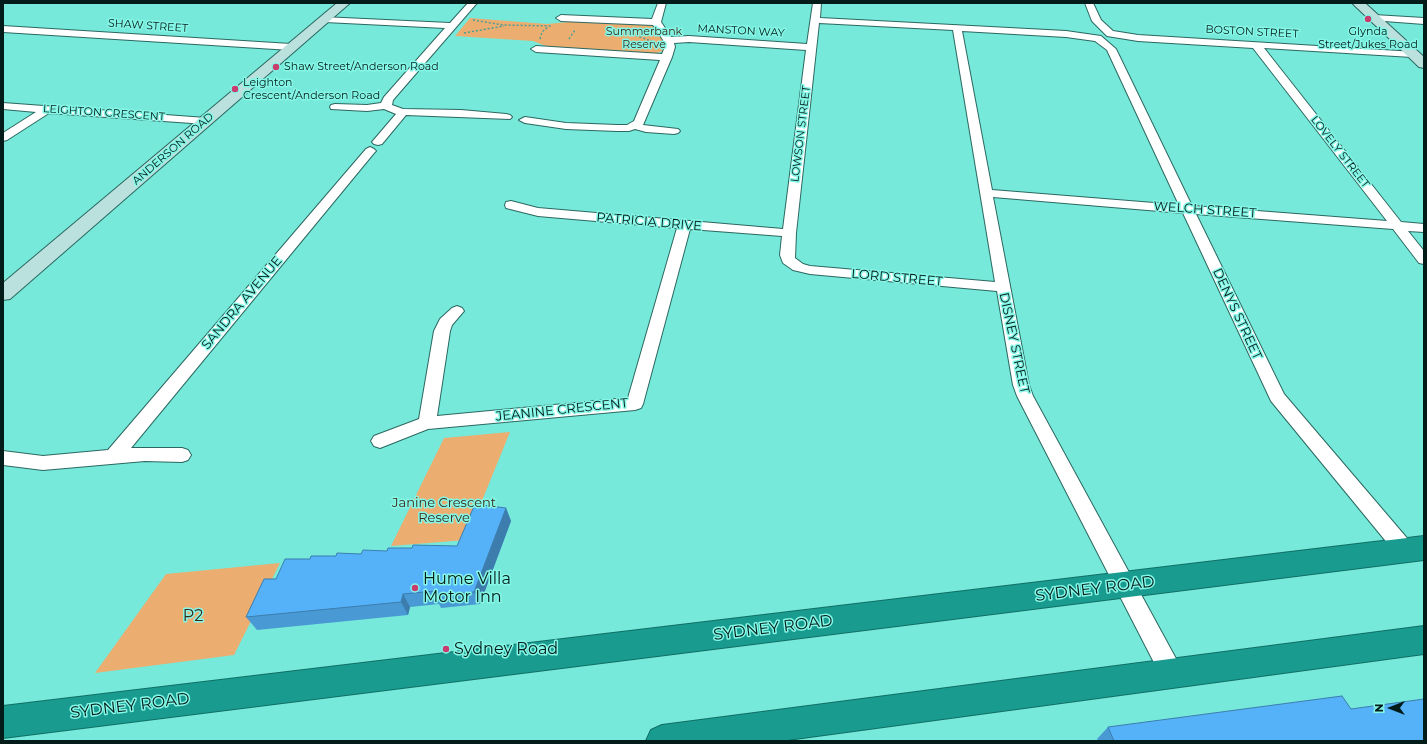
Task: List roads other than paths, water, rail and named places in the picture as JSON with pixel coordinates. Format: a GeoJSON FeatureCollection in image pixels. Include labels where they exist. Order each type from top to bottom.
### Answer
{"type":"FeatureCollection","features":[{"type":"Feature","properties":{"kind":"highway","name":"SYDNEY ROAD"},"geometry":{"type":"LineString","coordinates":[[3,722],[1415,549]]}},
{"type":"Feature","properties":{"kind":"highway"},"geometry":{"type":"LineString","coordinates":[[662,741],[1424,640]]}},
{"type":"Feature","properties":{"kind":"street","name":"ANDERSON ROAD"},"geometry":{"type":"LineString","coordinates":[[3,294],[344,3]]}},
{"type":"Feature","properties":{"kind":"street"},"geometry":{"type":"LineString","coordinates":[[386,106],[388,99],[473,3]]}},
{"type":"Feature","properties":{"kind":"street"},"geometry":{"type":"LineString","coordinates":[[656,22],[662,3]]}},
{"type":"Feature","properties":{"kind":"street","name":"LOWSON STREET"},"geometry":{"type":"LineString","coordinates":[[793,264],[788,260],[787,255],[789,233],[817,3]]}},
{"type":"Feature","properties":{"kind":"street","name":"DENYS STREET"},"geometry":{"type":"LineString","coordinates":[[1089,3],[1097,21],[1111,39],[1186,208],[1277,397],[1415,549]]}},
{"type":"Feature","properties":{"kind":"street"},"geometry":{"type":"LineString","coordinates":[[1358,3],[1424,64]]}},
{"type":"Feature","properties":{"kind":"street"},"geometry":{"type":"LineString","coordinates":[[561,18],[656,22]]}},
{"type":"Feature","properties":{"kind":"street"},"geometry":{"type":"LineString","coordinates":[[1374,18],[1424,21]]}},
{"type":"Feature","properties":{"kind":"street"},"geometry":{"type":"LineString","coordinates":[[325,19],[452,26]]}},
{"type":"Feature","properties":{"kind":"street"},"geometry":{"type":"LineString","coordinates":[[815,20],[1098,35]]}},
{"type":"Feature","properties":{"kind":"street","name":"DENYS STREET"},"geometry":{"type":"LineString","coordinates":[[1097,21],[1098,35],[1111,39]]}},
{"type":"Feature","properties":{"kind":"street"},"geometry":{"type":"LineString","coordinates":[[635,126],[641,121],[670,47],[668,40],[656,22]]}},
{"type":"Feature","properties":{"kind":"street","name":"DISNEY STREET"},"geometry":{"type":"LineString","coordinates":[[957,28],[1021,385],[1025,396],[1172,674]]}},
{"type":"Feature","properties":{"kind":"street","name":"SHAW STREET"},"geometry":{"type":"LineString","coordinates":[[3,29],[291,47]]}},
{"type":"Feature","properties":{"kind":"street","name":"BOSTON STREET"},"geometry":{"type":"LineString","coordinates":[[1098,35],[1111,39],[1138,38],[1412,54]]}},
{"type":"Feature","properties":{"kind":"street","name":"MANSTON WAY"},"geometry":{"type":"LineString","coordinates":[[668,40],[689,39],[812,47]]}},
{"type":"Feature","properties":{"kind":"street","name":"LOVELY STREET"},"geometry":{"type":"LineString","coordinates":[[1256,45],[1424,260]]}},
{"type":"Feature","properties":{"kind":"street"},"geometry":{"type":"LineString","coordinates":[[538,49],[667,57]]}},
{"type":"Feature","properties":{"kind":"street","name":"LEIGHTON CRESCENT"},"geometry":{"type":"LineString","coordinates":[[3,106],[206,121]]}},
{"type":"Feature","properties":{"kind":"street"},"geometry":{"type":"LineString","coordinates":[[335,107],[367,108],[386,106],[392,110],[402,112],[462,113],[506,117]]}},
{"type":"Feature","properties":{"kind":"street"},"geometry":{"type":"LineString","coordinates":[[3,138],[46,109]]}},
{"type":"Feature","properties":{"kind":"street","name":"SANDRA AVENUE"},"geometry":{"type":"LineString","coordinates":[[114,456],[402,112]]}},
{"type":"Feature","properties":{"kind":"street"},"geometry":{"type":"LineString","coordinates":[[525,120],[588,127],[617,128],[635,126],[646,129],[674,131]]}},
{"type":"Feature","properties":{"kind":"street","name":"WELCH STREET"},"geometry":{"type":"LineString","coordinates":[[986,193],[1424,228]]}},
{"type":"Feature","properties":{"kind":"street","name":"PATRICIA DRIVE"},"geometry":{"type":"LineString","coordinates":[[511,205],[538,212],[789,233]]}},
{"type":"Feature","properties":{"kind":"street","name":"JEANINE CRESCENT"},"geometry":{"type":"LineString","coordinates":[[380,441],[427,423],[635,404],[684,225]]}},
{"type":"Feature","properties":{"kind":"street","name":"LORD STREET"},"geometry":{"type":"LineString","coordinates":[[793,264],[810,270],[1003,287]]}},
{"type":"Feature","properties":{"kind":"street"},"geometry":{"type":"LineString","coordinates":[[427,423],[442,331],[445,322],[457,311]]}},
{"type":"Feature","properties":{"kind":"street"},"geometry":{"type":"LineString","coordinates":[[3,458],[43,463],[145,454],[182,455]]}},
{"type":"Feature","properties":{"kind":"place","name":"Glynda Street/Jukes Road"},"geometry":{"type":"Point","coordinates":[1368,19]}},
{"type":"Feature","properties":{"kind":"place","name":"Shaw Street/Anderson Road"},"geometry":{"type":"Point","coordinates":[276,67]}},
{"type":"Feature","properties":{"kind":"place","name":"Leighton Crescent/Anderson Road"},"geometry":{"type":"Point","coordinates":[235,89]}},
{"type":"Feature","properties":{"kind":"place","name":"Hume Villa Motor Inn"},"geometry":{"type":"Point","coordinates":[415,588]}},
{"type":"Feature","properties":{"kind":"place","name":"Sydney Road"},"geometry":{"type":"Point","coordinates":[446,649]}},
{"type":"Feature","properties":{"kind":"park label","name":"Summerbank Reserve"},"geometry":{"type":"Point","coordinates":[644,38]}},
{"type":"Feature","properties":{"kind":"park label","name":"Janine Crescent Reserve"},"geometry":{"type":"Point","coordinates":[444,510]}},
{"type":"Feature","properties":{"kind":"park label","name":"P2"},"geometry":{"type":"Point","coordinates":[193,616]}}]}
